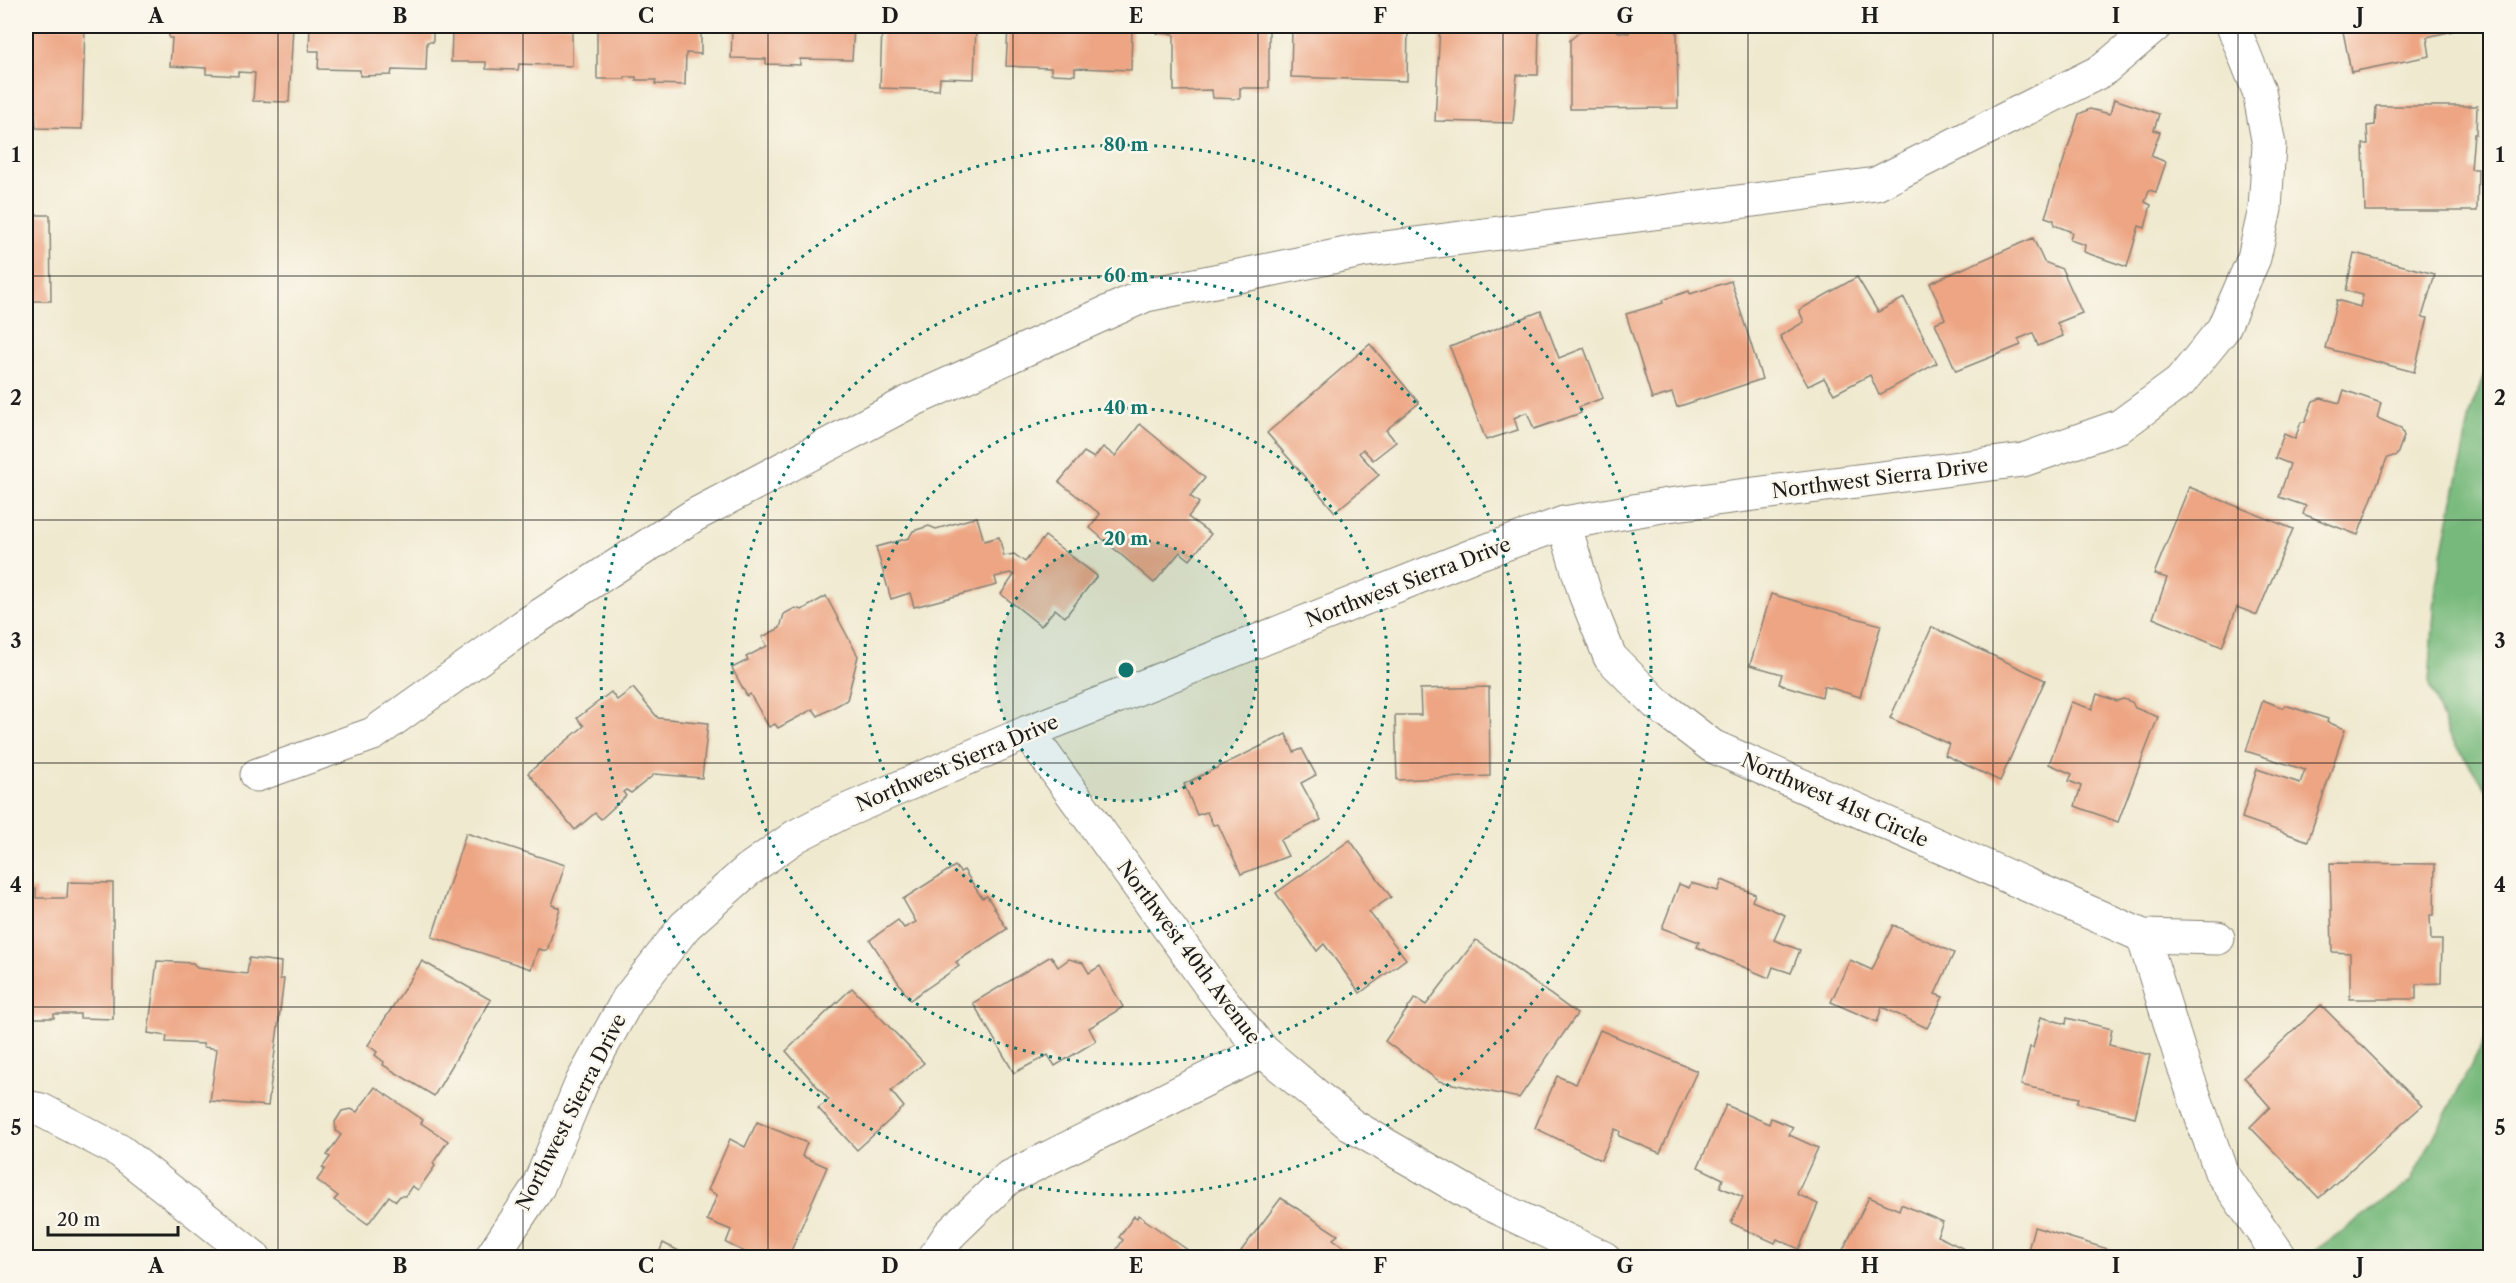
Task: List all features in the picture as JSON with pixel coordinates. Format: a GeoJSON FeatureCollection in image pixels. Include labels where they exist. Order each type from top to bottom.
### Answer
{"type":"FeatureCollection","features":[{"type":"Feature","properties":{"kind":"street"},"geometry":{"type":"LineString","coordinates":[[257,775],[373,734],[524,626],[693,516],[913,400],[1146,295],[1361,251],[1876,184],[2103,70],[2155,26]]}},
{"type":"Feature","properties":{"kind":"street","name":"Northwest Sierra Drive"},"geometry":{"type":"LineString","coordinates":[[491,1257],[538,1187],[582,1082],[628,999],[685,927],[748,870],[796,836],[841,813],[1028,732],[1474,555],[1564,523],[1668,505],[2023,460],[2121,426],[2180,382],[2223,329],[2254,258],[2265,209],[2269,145],[2259,91],[2232,26]]}},
{"type":"Feature","properties":{"kind":"street","name":"Northwest 41st Circle"},"geometry":{"type":"LineString","coordinates":[[1564,523],[1585,594],[1610,657],[1656,703],[1712,746],[2143,936],[2218,938]]}},
{"type":"Feature","properties":{"kind":"street","name":"Northwest 40th Avenue"},"geometry":{"type":"LineString","coordinates":[[1028,732],[1212,988],[1263,1051],[1351,1125],[1479,1198],[1604,1257]]}},
{"type":"Feature","properties":{"kind":"street"},"geometry":{"type":"LineString","coordinates":[[2143,936],[2182,1060],[2221,1172],[2281,1257]]}},
{"type":"Feature","properties":{"kind":"street"},"geometry":{"type":"LineString","coordinates":[[934,1257],[950,1234],[1008,1178],[1263,1051]]}},
{"type":"Feature","properties":{"kind":"street"},"geometry":{"type":"LineString","coordinates":[[26,1107],[41,1110],[120,1151],[255,1257]]}},
{"type":"Feature","properties":{"kind":"green space"},"geometry":{"type":"Polygon","coordinates":[[[2490,359],[2490,794],[2449,736],[2429,682],[2436,584],[2472,406],[2490,359]]]}},
{"type":"Feature","properties":{"kind":"green space"},"geometry":{"type":"Polygon","coordinates":[[[2490,1029],[2490,1257],[2306,1257],[2410,1182],[2490,1029]]]}},
{"type":"Feature","properties":{"kind":"building"},"geometry":{"type":"Polygon","coordinates":[[[26,26],[85,26],[82,129],[36,128],[35,111],[26,110],[26,26]]]}},
{"type":"Feature","properties":{"kind":"building"},"geometry":{"type":"Polygon","coordinates":[[[169,26],[293,26],[289,102],[253,101],[255,73],[238,72],[238,76],[206,74],[206,68],[170,66],[172,38],[169,38],[169,26]]]}},
{"type":"Feature","properties":{"kind":"building"},"geometry":{"type":"Polygon","coordinates":[[[310,26],[433,26],[433,42],[427,42],[426,71],[392,70],[391,75],[360,76],[360,70],[318,69],[319,51],[309,51],[310,26]]]}},
{"type":"Feature","properties":{"kind":"building"},"geometry":{"type":"Polygon","coordinates":[[[448,26],[572,26],[572,66],[519,64],[518,70],[486,69],[486,62],[451,62],[452,31],[448,31],[448,26]]]}},
{"type":"Feature","properties":{"kind":"building"},"geometry":{"type":"Polygon","coordinates":[[[597,26],[701,26],[701,54],[686,53],[685,85],[655,84],[656,80],[636,80],[636,77],[597,79],[597,26]]]}},
{"type":"Feature","properties":{"kind":"building"},"geometry":{"type":"Polygon","coordinates":[[[726,26],[854,26],[852,60],[800,59],[800,65],[766,64],[766,59],[731,58],[732,30],[725,30],[726,26]]]}},
{"type":"Feature","properties":{"kind":"building"},"geometry":{"type":"Polygon","coordinates":[[[882,26],[976,26],[974,79],[940,78],[939,90],[880,88],[882,26]]]}},
{"type":"Feature","properties":{"kind":"building"},"geometry":{"type":"Polygon","coordinates":[[[1008,26],[1132,26],[1131,70],[1075,68],[1075,75],[1051,74],[1051,68],[1006,66],[1008,26]]]}},
{"type":"Feature","properties":{"kind":"building"},"geometry":{"type":"Polygon","coordinates":[[[1156,26],[1269,26],[1269,88],[1240,88],[1240,99],[1213,98],[1212,90],[1174,91],[1174,34],[1156,33],[1156,26]]]}},
{"type":"Feature","properties":{"kind":"building"},"geometry":{"type":"Polygon","coordinates":[[[1292,26],[1408,26],[1407,81],[1291,77],[1292,26]]]}},
{"type":"Feature","properties":{"kind":"building"},"geometry":{"type":"Polygon","coordinates":[[[1440,26],[1539,26],[1538,75],[1517,75],[1513,123],[1435,121],[1440,26]]]}},
{"type":"Feature","properties":{"kind":"building"},"geometry":{"type":"Polygon","coordinates":[[[1587,26],[1611,26],[1619,32],[1629,33],[1630,26],[1677,26],[1678,108],[1570,109],[1570,40],[1587,26]]]}},
{"type":"Feature","properties":{"kind":"building"},"geometry":{"type":"Polygon","coordinates":[[[2342,26],[2452,26],[2453,31],[2427,37],[2430,56],[2351,72],[2342,26]]]}},
{"type":"Feature","properties":{"kind":"building"},"geometry":{"type":"Polygon","coordinates":[[[2114,99],[2159,114],[2154,130],[2160,132],[2151,156],[2166,162],[2156,192],[2149,190],[2145,202],[2151,205],[2145,228],[2139,226],[2127,267],[2084,252],[2085,245],[2070,240],[2072,232],[2054,225],[2054,220],[2045,217],[2079,114],[2090,109],[2110,114],[2114,99]]]}},
{"type":"Feature","properties":{"kind":"building"},"geometry":{"type":"Polygon","coordinates":[[[2376,106],[2477,106],[2471,169],[2478,169],[2477,211],[2365,211],[2363,144],[2368,144],[2367,126],[2375,125],[2376,106]]]}},
{"type":"Feature","properties":{"kind":"building"},"geometry":{"type":"Polygon","coordinates":[[[26,215],[50,215],[51,301],[26,301],[26,215]]]}},
{"type":"Feature","properties":{"kind":"building"},"geometry":{"type":"Polygon","coordinates":[[[2033,238],[2044,262],[2062,269],[2082,313],[2057,323],[2063,336],[2038,346],[2033,333],[2018,339],[2021,345],[1956,371],[1935,323],[1945,319],[1930,283],[2033,238]]]}},
{"type":"Feature","properties":{"kind":"building"},"geometry":{"type":"Polygon","coordinates":[[[2354,253],[2435,274],[2422,317],[2428,318],[2414,372],[2325,348],[2337,300],[2360,307],[2363,295],[2346,291],[2354,253]]]}},
{"type":"Feature","properties":{"kind":"building"},"geometry":{"type":"Polygon","coordinates":[[[1857,277],[1878,312],[1904,298],[1937,363],[1879,395],[1870,375],[1834,394],[1824,378],[1808,386],[1780,336],[1804,322],[1799,310],[1857,277]]]}},
{"type":"Feature","properties":{"kind":"building"},"geometry":{"type":"Polygon","coordinates":[[[1731,281],[1762,379],[1677,407],[1672,393],[1652,399],[1626,314],[1663,303],[1662,300],[1689,291],[1690,294],[1731,281]]]}},
{"type":"Feature","properties":{"kind":"building"},"geometry":{"type":"Polygon","coordinates":[[[1541,311],[1559,358],[1584,348],[1603,398],[1579,407],[1581,413],[1534,429],[1527,412],[1514,418],[1518,430],[1486,440],[1450,347],[1541,311]]]}},
{"type":"Feature","properties":{"kind":"building"},"geometry":{"type":"Polygon","coordinates":[[[1370,344],[1419,403],[1386,430],[1396,442],[1373,460],[1363,449],[1359,453],[1379,475],[1335,512],[1267,433],[1370,344]]]}},
{"type":"Feature","properties":{"kind":"building"},"geometry":{"type":"Polygon","coordinates":[[[2344,390],[2381,403],[2377,418],[2401,428],[2404,436],[2397,455],[2387,458],[2358,535],[2303,514],[2306,506],[2279,497],[2290,464],[2275,458],[2284,434],[2295,439],[2301,422],[2305,422],[2313,401],[2321,398],[2340,403],[2344,390]]]}},
{"type":"Feature","properties":{"kind":"building"},"geometry":{"type":"Polygon","coordinates":[[[1140,424],[1205,478],[1190,496],[1199,503],[1188,517],[1211,534],[1190,560],[1180,552],[1154,583],[1090,528],[1100,514],[1059,482],[1084,452],[1094,458],[1103,447],[1115,456],[1140,424]]]}},
{"type":"Feature","properties":{"kind":"building"},"geometry":{"type":"Polygon","coordinates":[[[2189,487],[2293,529],[2257,615],[2237,607],[2222,647],[2153,618],[2167,578],[2154,574],[2189,487]]]}},
{"type":"Feature","properties":{"kind":"building"},"geometry":{"type":"Polygon","coordinates":[[[977,517],[984,541],[999,537],[1004,556],[1014,554],[1025,562],[1045,536],[1097,576],[1065,617],[1055,609],[1041,626],[1001,594],[1014,575],[1010,573],[995,577],[997,585],[914,607],[910,593],[891,599],[876,547],[909,538],[913,531],[929,526],[936,529],[977,517]]]}},
{"type":"Feature","properties":{"kind":"building"},"geometry":{"type":"Polygon","coordinates":[[[1771,594],[1881,625],[1860,697],[1824,686],[1822,697],[1779,684],[1782,674],[1750,665],[1771,594]]]}},
{"type":"Feature","properties":{"kind":"building"},"geometry":{"type":"Polygon","coordinates":[[[826,596],[858,656],[847,700],[818,716],[813,709],[778,728],[775,724],[769,727],[750,694],[747,696],[732,668],[748,660],[746,657],[767,646],[762,637],[780,628],[784,614],[795,608],[802,610],[826,596]]]}},
{"type":"Feature","properties":{"kind":"building"},"geometry":{"type":"Polygon","coordinates":[[[1932,627],[2045,680],[2000,781],[1945,755],[1949,744],[1890,718],[1932,627]]]}},
{"type":"Feature","properties":{"kind":"building"},"geometry":{"type":"Polygon","coordinates":[[[1489,687],[1490,776],[1397,780],[1395,715],[1421,715],[1420,689],[1489,687]]]}},
{"type":"Feature","properties":{"kind":"building"},"geometry":{"type":"Polygon","coordinates":[[[633,688],[658,718],[708,723],[702,778],[655,774],[631,793],[626,790],[623,792],[626,796],[601,819],[595,813],[575,830],[528,773],[584,726],[577,718],[611,692],[617,700],[633,688]]]}},
{"type":"Feature","properties":{"kind":"building"},"geometry":{"type":"Polygon","coordinates":[[[2097,694],[2117,701],[2123,699],[2132,702],[2135,708],[2158,717],[2118,822],[2075,806],[2081,786],[2069,781],[2072,774],[2049,764],[2071,702],[2092,709],[2097,694]]]}},
{"type":"Feature","properties":{"kind":"building"},"geometry":{"type":"Polygon","coordinates":[[[2263,700],[2283,708],[2285,705],[2328,719],[2327,722],[2345,729],[2308,841],[2242,818],[2257,769],[2300,783],[2305,770],[2246,751],[2263,700]]]}},
{"type":"Feature","properties":{"kind":"building"},"geometry":{"type":"Polygon","coordinates":[[[1286,734],[1294,752],[1302,749],[1316,775],[1301,783],[1321,820],[1280,840],[1288,856],[1241,874],[1218,824],[1213,825],[1207,812],[1197,815],[1184,784],[1286,734]]]}},
{"type":"Feature","properties":{"kind":"building"},"geometry":{"type":"Polygon","coordinates":[[[466,833],[565,865],[552,905],[560,908],[547,951],[538,949],[531,969],[432,937],[466,833]]]}},
{"type":"Feature","properties":{"kind":"building"},"geometry":{"type":"Polygon","coordinates":[[[1350,840],[1391,897],[1369,912],[1406,959],[1360,993],[1324,944],[1317,951],[1276,893],[1350,840]]]}},
{"type":"Feature","properties":{"kind":"building"},"geometry":{"type":"Polygon","coordinates":[[[2330,863],[2435,864],[2434,915],[2430,915],[2431,940],[2442,940],[2441,983],[2416,984],[2416,999],[2350,999],[2350,953],[2332,952],[2330,863]]]}},
{"type":"Feature","properties":{"kind":"building"},"geometry":{"type":"Polygon","coordinates":[[[955,866],[960,872],[964,870],[982,898],[987,896],[1007,929],[956,962],[959,966],[910,1000],[870,940],[898,920],[904,928],[916,922],[903,899],[955,866]]]}},
{"type":"Feature","properties":{"kind":"building"},"geometry":{"type":"Polygon","coordinates":[[[1722,880],[1755,894],[1752,901],[1785,915],[1774,940],[1800,950],[1791,973],[1773,967],[1769,978],[1697,947],[1699,942],[1662,928],[1679,884],[1689,888],[1691,883],[1718,891],[1722,880]]]}},
{"type":"Feature","properties":{"kind":"building"},"geometry":{"type":"Polygon","coordinates":[[[68,882],[113,883],[113,1019],[80,1018],[80,1014],[54,1014],[54,1018],[26,1018],[26,889],[36,889],[36,898],[67,898],[68,882]]]}},
{"type":"Feature","properties":{"kind":"building"},"geometry":{"type":"Polygon","coordinates":[[[1893,925],[1954,953],[1935,994],[1943,997],[1927,1028],[1882,1007],[1877,1022],[1831,1002],[1850,960],[1872,970],[1893,925]]]}},
{"type":"Feature","properties":{"kind":"building"},"geometry":{"type":"Polygon","coordinates":[[[1476,940],[1577,1014],[1519,1098],[1439,1081],[1385,1041],[1415,998],[1426,1005],[1476,940]]]}},
{"type":"Feature","properties":{"kind":"building"},"geometry":{"type":"Polygon","coordinates":[[[1051,956],[1058,967],[1069,959],[1083,963],[1089,973],[1100,966],[1123,1007],[1089,1028],[1096,1041],[1055,1066],[1048,1055],[1014,1073],[973,1003],[1051,956]]]}},
{"type":"Feature","properties":{"kind":"building"},"geometry":{"type":"Polygon","coordinates":[[[249,958],[281,962],[280,979],[284,979],[268,1106],[210,1101],[217,1049],[203,1047],[204,1044],[166,1042],[167,1036],[148,1033],[157,961],[193,963],[197,968],[247,974],[249,958]]]}},
{"type":"Feature","properties":{"kind":"building"},"geometry":{"type":"Polygon","coordinates":[[[422,961],[491,1000],[434,1096],[383,1065],[384,1062],[375,1055],[377,1052],[368,1045],[422,961]]]}},
{"type":"Feature","properties":{"kind":"building"},"geometry":{"type":"Polygon","coordinates":[[[852,988],[924,1063],[891,1091],[904,1107],[857,1150],[818,1108],[829,1100],[786,1051],[852,988]]]}},
{"type":"Feature","properties":{"kind":"building"},"geometry":{"type":"Polygon","coordinates":[[[2321,1005],[2422,1106],[2319,1198],[2250,1127],[2270,1107],[2244,1077],[2321,1005]]]}},
{"type":"Feature","properties":{"kind":"building"},"geometry":{"type":"Polygon","coordinates":[[[2041,1017],[2066,1024],[2067,1018],[2112,1029],[2109,1045],[2150,1055],[2135,1117],[2077,1103],[2079,1098],[2021,1085],[2030,1047],[2033,1048],[2041,1017]]]}},
{"type":"Feature","properties":{"kind":"building"},"geometry":{"type":"Polygon","coordinates":[[[1600,1030],[1697,1071],[1660,1153],[1619,1136],[1620,1131],[1615,1129],[1601,1160],[1535,1128],[1557,1076],[1576,1084],[1600,1030]]]}},
{"type":"Feature","properties":{"kind":"building"},"geometry":{"type":"Polygon","coordinates":[[[375,1087],[423,1120],[421,1123],[448,1141],[433,1163],[435,1166],[418,1190],[412,1186],[405,1196],[400,1196],[396,1201],[389,1196],[368,1224],[334,1200],[338,1196],[317,1180],[330,1157],[327,1155],[341,1135],[336,1131],[335,1122],[342,1111],[351,1109],[357,1112],[375,1087]]]}},
{"type":"Feature","properties":{"kind":"building"},"geometry":{"type":"Polygon","coordinates":[[[1726,1105],[1769,1124],[1771,1118],[1793,1127],[1789,1135],[1818,1148],[1797,1194],[1818,1204],[1799,1249],[1777,1239],[1775,1243],[1731,1223],[1743,1197],[1720,1187],[1723,1179],[1698,1167],[1726,1105]]]}},
{"type":"Feature","properties":{"kind":"building"},"geometry":{"type":"Polygon","coordinates":[[[757,1122],[807,1143],[802,1156],[827,1167],[788,1258],[757,1258],[726,1243],[731,1230],[707,1220],[717,1195],[708,1190],[730,1139],[745,1147],[757,1122]]]}},
{"type":"Feature","properties":{"kind":"building"},"geometry":{"type":"Polygon","coordinates":[[[1869,1197],[1899,1210],[1901,1204],[1943,1222],[1937,1236],[1983,1258],[1839,1258],[1869,1197]]]}},
{"type":"Feature","properties":{"kind":"building"},"geometry":{"type":"Polygon","coordinates":[[[1281,1198],[1338,1235],[1333,1239],[1347,1249],[1341,1258],[1249,1258],[1241,1251],[1281,1198]]]}},
{"type":"Feature","properties":{"kind":"building"},"geometry":{"type":"Polygon","coordinates":[[[1138,1215],[1199,1258],[1111,1258],[1123,1240],[1119,1237],[1134,1216],[1137,1218],[1138,1215]]]}},
{"type":"Feature","properties":{"kind":"building"},"geometry":{"type":"Polygon","coordinates":[[[2034,1227],[2135,1257],[2026,1258],[2034,1227]]]}},
{"type":"Feature","properties":{"kind":"building"},"geometry":{"type":"Polygon","coordinates":[[[663,1243],[693,1258],[657,1258],[663,1243]]]}}]}
